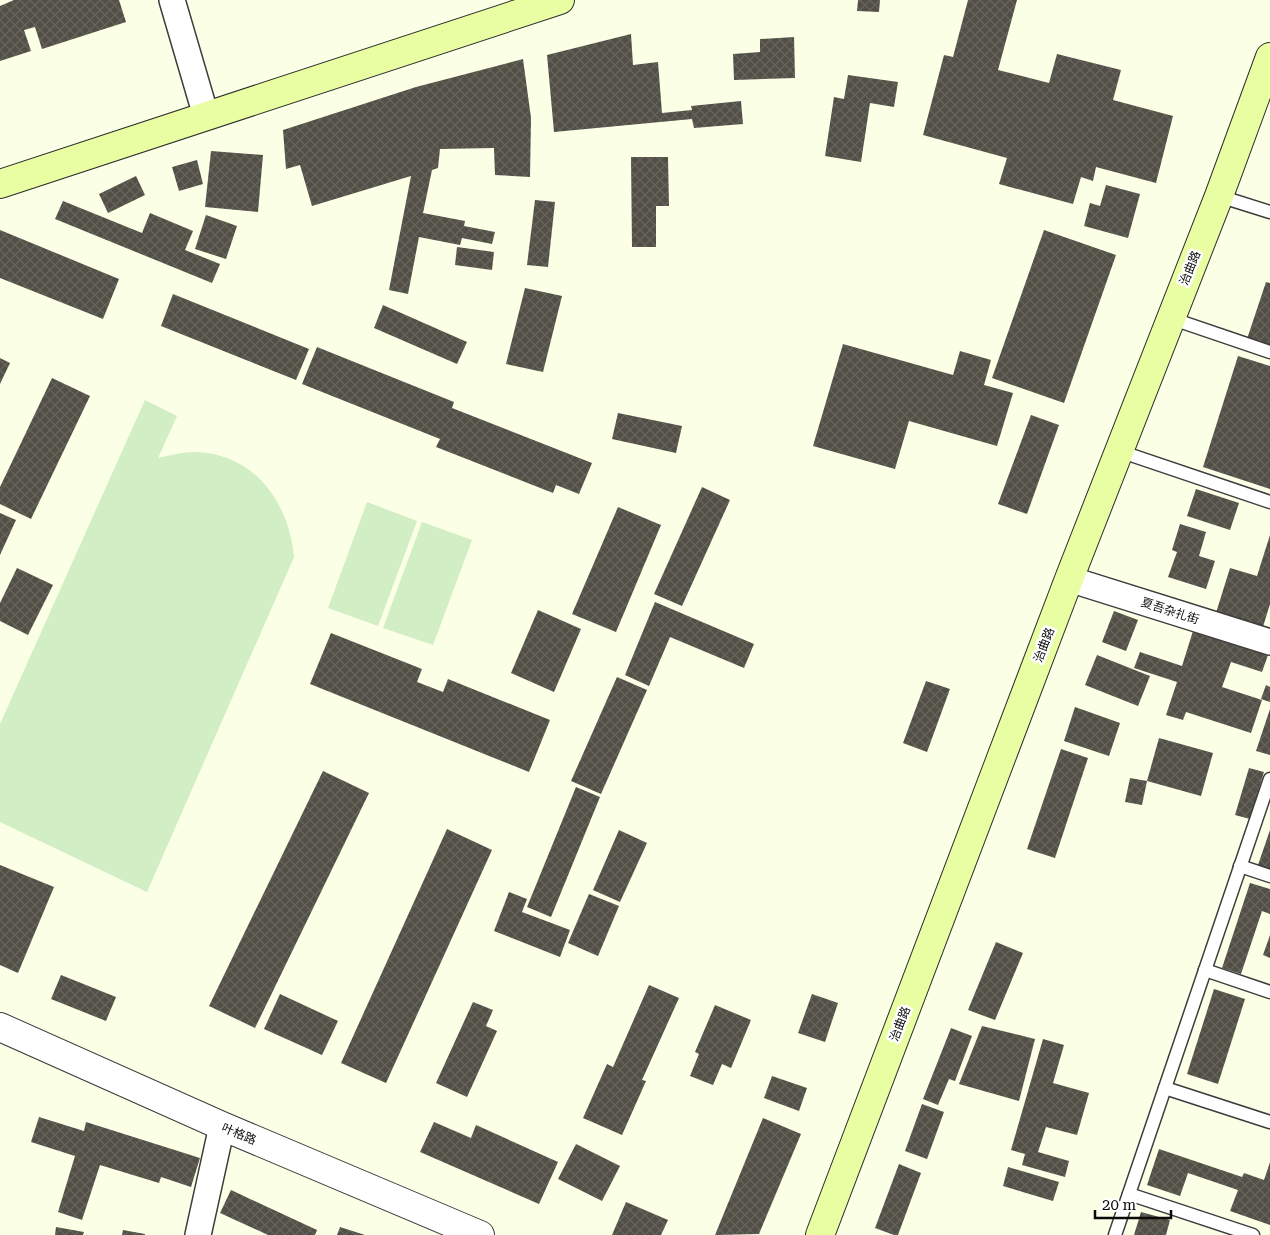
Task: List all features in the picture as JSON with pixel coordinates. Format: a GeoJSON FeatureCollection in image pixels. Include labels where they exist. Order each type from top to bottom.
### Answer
{"type":"FeatureCollection","features":[{"type":"Feature","properties":{"kind":"main road"},"geometry":{"type":"LineString","coordinates":[[0,184],[560,0]]}},
{"type":"Feature","properties":{"kind":"main road","name":"治曲路"},"geometry":{"type":"LineString","coordinates":[[820,1235],[1069,579],[1269,64]]}},
{"type":"Feature","properties":{"kind":"street"},"geometry":{"type":"LineString","coordinates":[[172,0],[206,116]]}},
{"type":"Feature","properties":{"kind":"street","name":"夏吾杂扎街"},"geometry":{"type":"LineString","coordinates":[[1069,579],[1270,642]]}},
{"type":"Feature","properties":{"kind":"street","name":"叶格路"},"geometry":{"type":"LineString","coordinates":[[0,1027],[222,1126],[480,1235]]}},
{"type":"Feature","properties":{"kind":"street"},"geometry":{"type":"LineString","coordinates":[[198,1235],[222,1126]]}},
{"type":"Feature","properties":{"kind":"lane"},"geometry":{"type":"LineString","coordinates":[[1219,196],[1270,212]]}},
{"type":"Feature","properties":{"kind":"lane"},"geometry":{"type":"LineString","coordinates":[[1170,318],[1270,352]]}},
{"type":"Feature","properties":{"kind":"lane"},"geometry":{"type":"LineString","coordinates":[[1119,451],[1270,502]]}},
{"type":"Feature","properties":{"kind":"lane"},"geometry":{"type":"LineString","coordinates":[[1115,1235],[1270,779]]}},
{"type":"Feature","properties":{"kind":"lane"},"geometry":{"type":"LineString","coordinates":[[1240,866],[1270,876]]}},
{"type":"Feature","properties":{"kind":"lane"},"geometry":{"type":"LineString","coordinates":[[1205,970],[1270,992]]}},
{"type":"Feature","properties":{"kind":"lane"},"geometry":{"type":"LineString","coordinates":[[1165,1088],[1270,1122]]}},
{"type":"Feature","properties":{"kind":"lane"},"geometry":{"type":"LineString","coordinates":[[1129,1194],[1253,1235]]}},
{"type":"Feature","properties":{"kind":"green space"},"geometry":{"type":"Polygon","coordinates":[[[145,400],[177,416],[158,458],[191,452],[217,455],[236,462],[252,472],[265,485],[285,518],[291,537],[294,557],[147,892],[0,822],[0,724],[145,400]]]}},
{"type":"Feature","properties":{"kind":"green space"},"geometry":{"type":"Polygon","coordinates":[[[367,502],[417,521],[378,626],[328,608],[367,502]]]}},
{"type":"Feature","properties":{"kind":"green space"},"geometry":{"type":"Polygon","coordinates":[[[422,522],[472,540],[433,645],[383,628],[422,522]]]}},
{"type":"Feature","properties":{"kind":"building"},"geometry":{"type":"Polygon","coordinates":[[[14,0],[119,0],[126,22],[42,49],[35,27],[24,30],[31,51],[0,61],[0,6],[14,0]]]}},
{"type":"Feature","properties":{"kind":"building"},"geometry":{"type":"Polygon","coordinates":[[[858,0],[880,0],[879,12],[857,11],[858,0]]]}},
{"type":"Feature","properties":{"kind":"building"},"geometry":{"type":"Polygon","coordinates":[[[968,0],[1017,0],[998,70],[1049,83],[1057,54],[1121,70],[1113,100],[1173,116],[1156,183],[1096,167],[1093,181],[1081,177],[1073,204],[999,184],[1007,158],[923,135],[944,55],[953,57],[968,0]]]}},
{"type":"Feature","properties":{"kind":"building"},"geometry":{"type":"Polygon","coordinates":[[[631,34],[633,65],[658,62],[662,113],[692,110],[691,106],[741,101],[743,124],[694,128],[692,119],[554,132],[547,55],[631,34]]]}},
{"type":"Feature","properties":{"kind":"building"},"geometry":{"type":"Polygon","coordinates":[[[794,37],[795,78],[734,80],[733,54],[760,52],[760,39],[794,37]]]}},
{"type":"Feature","properties":{"kind":"building"},"geometry":{"type":"Polygon","coordinates":[[[523,59],[531,118],[530,177],[495,175],[494,148],[440,149],[438,168],[432,170],[423,213],[465,221],[464,226],[495,232],[492,244],[462,238],[460,245],[419,237],[408,294],[389,290],[411,176],[312,206],[300,165],[286,169],[283,130],[416,87],[523,59]]]}},
{"type":"Feature","properties":{"kind":"building"},"geometry":{"type":"Polygon","coordinates":[[[848,75],[898,82],[894,107],[870,103],[861,162],[825,156],[834,97],[844,99],[848,75]]]}},
{"type":"Feature","properties":{"kind":"building"},"geometry":{"type":"Polygon","coordinates":[[[211,151],[263,155],[258,212],[205,207],[211,151]]]}},
{"type":"Feature","properties":{"kind":"building"},"geometry":{"type":"Polygon","coordinates":[[[631,157],[668,157],[669,206],[656,206],[656,247],[632,247],[631,157]]]}},
{"type":"Feature","properties":{"kind":"building"},"geometry":{"type":"Polygon","coordinates":[[[197,160],[203,184],[179,191],[172,167],[197,160]]]}},
{"type":"Feature","properties":{"kind":"building"},"geometry":{"type":"Polygon","coordinates":[[[136,176],[145,195],[108,213],[99,194],[136,176]]]}},
{"type":"Feature","properties":{"kind":"building"},"geometry":{"type":"Polygon","coordinates":[[[1106,185],[1140,194],[1128,238],[1084,226],[1090,203],[1100,206],[1106,185]]]}},
{"type":"Feature","properties":{"kind":"building"},"geometry":{"type":"Polygon","coordinates":[[[535,200],[555,202],[548,267],[527,265],[535,200]]]}},
{"type":"Feature","properties":{"kind":"building"},"geometry":{"type":"Polygon","coordinates":[[[63,201],[142,233],[150,213],[193,231],[185,250],[220,264],[212,283],[55,219],[63,201]]]}},
{"type":"Feature","properties":{"kind":"building"},"geometry":{"type":"Polygon","coordinates":[[[206,215],[237,226],[226,259],[195,249],[206,215]]]}},
{"type":"Feature","properties":{"kind":"building"},"geometry":{"type":"Polygon","coordinates":[[[0,230],[119,279],[103,319],[0,278],[0,230]]]}},
{"type":"Feature","properties":{"kind":"building"},"geometry":{"type":"Polygon","coordinates":[[[1044,230],[1116,255],[1064,403],[992,378],[1044,230]]]}},
{"type":"Feature","properties":{"kind":"building"},"geometry":{"type":"Polygon","coordinates":[[[457,247],[494,252],[492,270],[455,265],[457,247]]]}},
{"type":"Feature","properties":{"kind":"building"},"geometry":{"type":"Polygon","coordinates":[[[1266,282],[1270,283],[1270,347],[1247,339],[1266,282]]]}},
{"type":"Feature","properties":{"kind":"building"},"geometry":{"type":"Polygon","coordinates":[[[525,288],[562,296],[543,372],[506,364],[525,288]]]}},
{"type":"Feature","properties":{"kind":"building"},"geometry":{"type":"Polygon","coordinates":[[[173,294],[309,349],[296,380],[161,326],[173,294]]]}},
{"type":"Feature","properties":{"kind":"building"},"geometry":{"type":"Polygon","coordinates":[[[383,305],[467,342],[457,364],[374,328],[383,305]]]}},
{"type":"Feature","properties":{"kind":"building"},"geometry":{"type":"Polygon","coordinates":[[[843,344],[953,375],[960,351],[991,360],[984,385],[1013,393],[997,446],[909,421],[895,469],[813,446],[843,344]]]}},
{"type":"Feature","properties":{"kind":"building"},"geometry":{"type":"Polygon","coordinates":[[[317,347],[454,402],[452,408],[592,463],[579,494],[556,485],[553,493],[436,447],[440,439],[302,384],[317,347]]]}},
{"type":"Feature","properties":{"kind":"building"},"geometry":{"type":"Polygon","coordinates":[[[1238,356],[1270,366],[1270,489],[1203,467],[1238,356]]]}},
{"type":"Feature","properties":{"kind":"building"},"geometry":{"type":"Polygon","coordinates":[[[0,358],[10,363],[0,384],[0,358]]]}},
{"type":"Feature","properties":{"kind":"building"},"geometry":{"type":"Polygon","coordinates":[[[52,378],[90,396],[31,519],[0,504],[0,487],[52,378]]]}},
{"type":"Feature","properties":{"kind":"building"},"geometry":{"type":"Polygon","coordinates":[[[618,413],[682,426],[676,453],[612,439],[618,413]]]}},
{"type":"Feature","properties":{"kind":"building"},"geometry":{"type":"Polygon","coordinates":[[[1031,415],[1059,425],[1027,514],[998,504],[1031,415]]]}},
{"type":"Feature","properties":{"kind":"building"},"geometry":{"type":"Polygon","coordinates":[[[702,487],[730,500],[682,606],[654,594],[702,487]]]}},
{"type":"Feature","properties":{"kind":"building"},"geometry":{"type":"Polygon","coordinates":[[[1196,489],[1239,503],[1230,530],[1187,516],[1196,489]]]}},
{"type":"Feature","properties":{"kind":"building"},"geometry":{"type":"Polygon","coordinates":[[[618,507],[661,525],[616,632],[572,614],[618,507]]]}},
{"type":"Feature","properties":{"kind":"building"},"geometry":{"type":"Polygon","coordinates":[[[0,513],[16,520],[0,555],[0,513]]]}},
{"type":"Feature","properties":{"kind":"building"},"geometry":{"type":"Polygon","coordinates":[[[1180,524],[1206,532],[1199,556],[1215,561],[1206,589],[1168,577],[1177,552],[1172,550],[1180,524]]]}},
{"type":"Feature","properties":{"kind":"building"},"geometry":{"type":"Polygon","coordinates":[[[1270,535],[1270,604],[1262,630],[1215,616],[1230,568],[1257,576],[1270,535]]]}},
{"type":"Feature","properties":{"kind":"building"},"geometry":{"type":"Polygon","coordinates":[[[17,568],[53,585],[28,635],[0,621],[0,603],[17,568]]]}},
{"type":"Feature","properties":{"kind":"building"},"geometry":{"type":"Polygon","coordinates":[[[655,602],[754,644],[744,668],[670,637],[649,686],[625,675],[655,602]]]}},
{"type":"Feature","properties":{"kind":"building"},"geometry":{"type":"Polygon","coordinates":[[[538,610],[581,629],[554,692],[511,673],[538,610]]]}},
{"type":"Feature","properties":{"kind":"building"},"geometry":{"type":"Polygon","coordinates":[[[1114,611],[1138,620],[1126,651],[1102,642],[1114,611]]]}},
{"type":"Feature","properties":{"kind":"building"},"geometry":{"type":"Polygon","coordinates":[[[1193,631],[1268,655],[1262,672],[1231,662],[1222,687],[1262,700],[1251,733],[1186,712],[1183,720],[1166,715],[1177,682],[1134,668],[1140,652],[1182,666],[1193,631]]]}},
{"type":"Feature","properties":{"kind":"building"},"geometry":{"type":"Polygon","coordinates":[[[331,633],[422,669],[417,682],[443,692],[448,679],[550,720],[529,772],[310,684],[331,633]]]}},
{"type":"Feature","properties":{"kind":"building"},"geometry":{"type":"Polygon","coordinates":[[[1097,655],[1150,676],[1138,706],[1085,685],[1097,655]]]}},
{"type":"Feature","properties":{"kind":"building"},"geometry":{"type":"Polygon","coordinates":[[[617,677],[647,690],[601,794],[571,781],[617,677]]]}},
{"type":"Feature","properties":{"kind":"building"},"geometry":{"type":"Polygon","coordinates":[[[926,681],[950,689],[927,752],[903,743],[926,681]]]}},
{"type":"Feature","properties":{"kind":"building"},"geometry":{"type":"Polygon","coordinates":[[[1266,685],[1270,687],[1270,702],[1261,699],[1266,685]]]}},
{"type":"Feature","properties":{"kind":"building"},"geometry":{"type":"Polygon","coordinates":[[[1075,707],[1120,723],[1109,756],[1064,741],[1075,707]]]}},
{"type":"Feature","properties":{"kind":"building"},"geometry":{"type":"Polygon","coordinates":[[[1270,709],[1270,755],[1256,751],[1270,709]]]}},
{"type":"Feature","properties":{"kind":"building"},"geometry":{"type":"Polygon","coordinates":[[[1159,738],[1213,753],[1201,796],[1147,781],[1159,738]]]}},
{"type":"Feature","properties":{"kind":"building"},"geometry":{"type":"Polygon","coordinates":[[[1061,749],[1088,758],[1055,858],[1027,849],[1061,749]]]}},
{"type":"Feature","properties":{"kind":"building"},"geometry":{"type":"Polygon","coordinates":[[[1249,768],[1264,772],[1250,819],[1235,815],[1249,768]]]}},
{"type":"Feature","properties":{"kind":"building"},"geometry":{"type":"Polygon","coordinates":[[[323,771],[369,793],[255,1028],[209,1006],[323,771]]]}},
{"type":"Feature","properties":{"kind":"building"},"geometry":{"type":"Polygon","coordinates":[[[1130,778],[1147,781],[1142,805],[1125,802],[1130,778]]]}},
{"type":"Feature","properties":{"kind":"building"},"geometry":{"type":"Polygon","coordinates":[[[576,787],[600,797],[551,917],[527,907],[576,787]]]}},
{"type":"Feature","properties":{"kind":"building"},"geometry":{"type":"Polygon","coordinates":[[[447,829],[492,850],[386,1083],[341,1063],[447,829]]]}},
{"type":"Feature","properties":{"kind":"building"},"geometry":{"type":"Polygon","coordinates":[[[619,830],[647,843],[620,902],[593,890],[619,830]]]}},
{"type":"Feature","properties":{"kind":"building"},"geometry":{"type":"Polygon","coordinates":[[[1270,830],[1270,869],[1258,865],[1270,830]]]}},
{"type":"Feature","properties":{"kind":"building"},"geometry":{"type":"Polygon","coordinates":[[[0,865],[54,887],[18,973],[0,965],[0,865]]]}},
{"type":"Feature","properties":{"kind":"building"},"geometry":{"type":"Polygon","coordinates":[[[1250,883],[1270,889],[1270,914],[1262,911],[1241,974],[1222,968],[1250,883]]]}},
{"type":"Feature","properties":{"kind":"building"},"geometry":{"type":"Polygon","coordinates":[[[509,892],[527,899],[522,912],[570,930],[560,957],[494,931],[509,892]]]}},
{"type":"Feature","properties":{"kind":"building"},"geometry":{"type":"Polygon","coordinates":[[[589,894],[619,906],[598,956],[568,943],[589,894]]]}},
{"type":"Feature","properties":{"kind":"building"},"geometry":{"type":"Polygon","coordinates":[[[1270,935],[1270,958],[1263,955],[1270,935]]]}},
{"type":"Feature","properties":{"kind":"building"},"geometry":{"type":"Polygon","coordinates":[[[996,942],[1023,953],[995,1020],[968,1010],[996,942]]]}},
{"type":"Feature","properties":{"kind":"building"},"geometry":{"type":"Polygon","coordinates":[[[61,975],[116,997],[106,1021],[51,999],[61,975]]]}},
{"type":"Feature","properties":{"kind":"building"},"geometry":{"type":"Polygon","coordinates":[[[649,985],[679,998],[642,1080],[646,1081],[622,1135],[583,1118],[607,1064],[613,1067],[649,985]]]}},
{"type":"Feature","properties":{"kind":"building"},"geometry":{"type":"Polygon","coordinates":[[[1214,989],[1245,999],[1218,1084],[1187,1074],[1214,989]]]}},
{"type":"Feature","properties":{"kind":"building"},"geometry":{"type":"Polygon","coordinates":[[[280,994],[338,1021],[322,1055],[264,1029],[280,994]]]}},
{"type":"Feature","properties":{"kind":"building"},"geometry":{"type":"Polygon","coordinates":[[[812,994],[838,1003],[825,1042],[798,1033],[812,994]]]}},
{"type":"Feature","properties":{"kind":"building"},"geometry":{"type":"Polygon","coordinates":[[[473,1002],[493,1010],[486,1026],[497,1031],[467,1097],[436,1083],[473,1002]]]}},
{"type":"Feature","properties":{"kind":"building"},"geometry":{"type":"Polygon","coordinates":[[[715,1005],[751,1020],[731,1068],[722,1064],[713,1085],[690,1076],[699,1054],[695,1052],[715,1005]]]}},
{"type":"Feature","properties":{"kind":"building"},"geometry":{"type":"Polygon","coordinates":[[[982,1026],[1035,1039],[1019,1101],[959,1084],[982,1026]]]}},
{"type":"Feature","properties":{"kind":"building"},"geometry":{"type":"Polygon","coordinates":[[[951,1028],[972,1036],[955,1081],[949,1079],[938,1105],[923,1099],[951,1028]]]}},
{"type":"Feature","properties":{"kind":"building"},"geometry":{"type":"Polygon","coordinates":[[[1043,1039],[1064,1045],[1053,1083],[1089,1093],[1077,1135],[1046,1127],[1038,1152],[1069,1161],[1065,1177],[1022,1165],[1025,1154],[1011,1150],[1043,1039]]]}},
{"type":"Feature","properties":{"kind":"building"},"geometry":{"type":"Polygon","coordinates":[[[772,1076],[807,1088],[799,1111],[764,1098],[772,1076]]]}},
{"type":"Feature","properties":{"kind":"building"},"geometry":{"type":"Polygon","coordinates":[[[922,1104],[944,1112],[927,1159],[905,1151],[922,1104]]]}},
{"type":"Feature","properties":{"kind":"building"},"geometry":{"type":"Polygon","coordinates":[[[39,1117],[84,1131],[86,1122],[200,1158],[191,1187],[161,1177],[159,1183],[100,1165],[82,1220],[58,1212],[75,1156],[31,1142],[39,1117]]]}},
{"type":"Feature","properties":{"kind":"building"},"geometry":{"type":"Polygon","coordinates":[[[763,1118],[801,1134],[759,1234],[715,1235],[763,1118]]]}},
{"type":"Feature","properties":{"kind":"building"},"geometry":{"type":"Polygon","coordinates":[[[434,1122],[471,1138],[476,1125],[558,1162],[539,1204],[420,1152],[434,1122]]]}},
{"type":"Feature","properties":{"kind":"building"},"geometry":{"type":"Polygon","coordinates":[[[576,1144],[620,1166],[602,1201],[558,1179],[576,1144]]]}},
{"type":"Feature","properties":{"kind":"building"},"geometry":{"type":"Polygon","coordinates":[[[1159,1149],[1242,1177],[1244,1173],[1264,1180],[1270,1162],[1270,1225],[1230,1211],[1238,1190],[1188,1173],[1180,1196],[1147,1185],[1159,1149]]]}},
{"type":"Feature","properties":{"kind":"building"},"geometry":{"type":"Polygon","coordinates":[[[899,1164],[921,1173],[898,1235],[894,1235],[875,1228],[899,1164]]]}},
{"type":"Feature","properties":{"kind":"building"},"geometry":{"type":"Polygon","coordinates":[[[1008,1167],[1059,1182],[1053,1201],[1003,1186],[1008,1167]]]}},
{"type":"Feature","properties":{"kind":"building"},"geometry":{"type":"Polygon","coordinates":[[[231,1190],[317,1230],[315,1235],[268,1235],[220,1213],[231,1190]]]}},
{"type":"Feature","properties":{"kind":"building"},"geometry":{"type":"Polygon","coordinates":[[[626,1202],[668,1220],[661,1235],[612,1235],[626,1202]]]}},
{"type":"Feature","properties":{"kind":"building"},"geometry":{"type":"Polygon","coordinates":[[[1141,1212],[1170,1220],[1166,1235],[1134,1235],[1141,1212]]]}},
{"type":"Feature","properties":{"kind":"building"},"geometry":{"type":"Polygon","coordinates":[[[56,1227],[84,1232],[83,1235],[55,1235],[56,1227]]]}},
{"type":"Feature","properties":{"kind":"building"},"geometry":{"type":"Polygon","coordinates":[[[340,1227],[365,1235],[337,1235],[340,1227]]]}},
{"type":"Feature","properties":{"kind":"building"},"geometry":{"type":"Polygon","coordinates":[[[123,1230],[145,1234],[145,1235],[122,1235],[123,1230]]]}}]}
